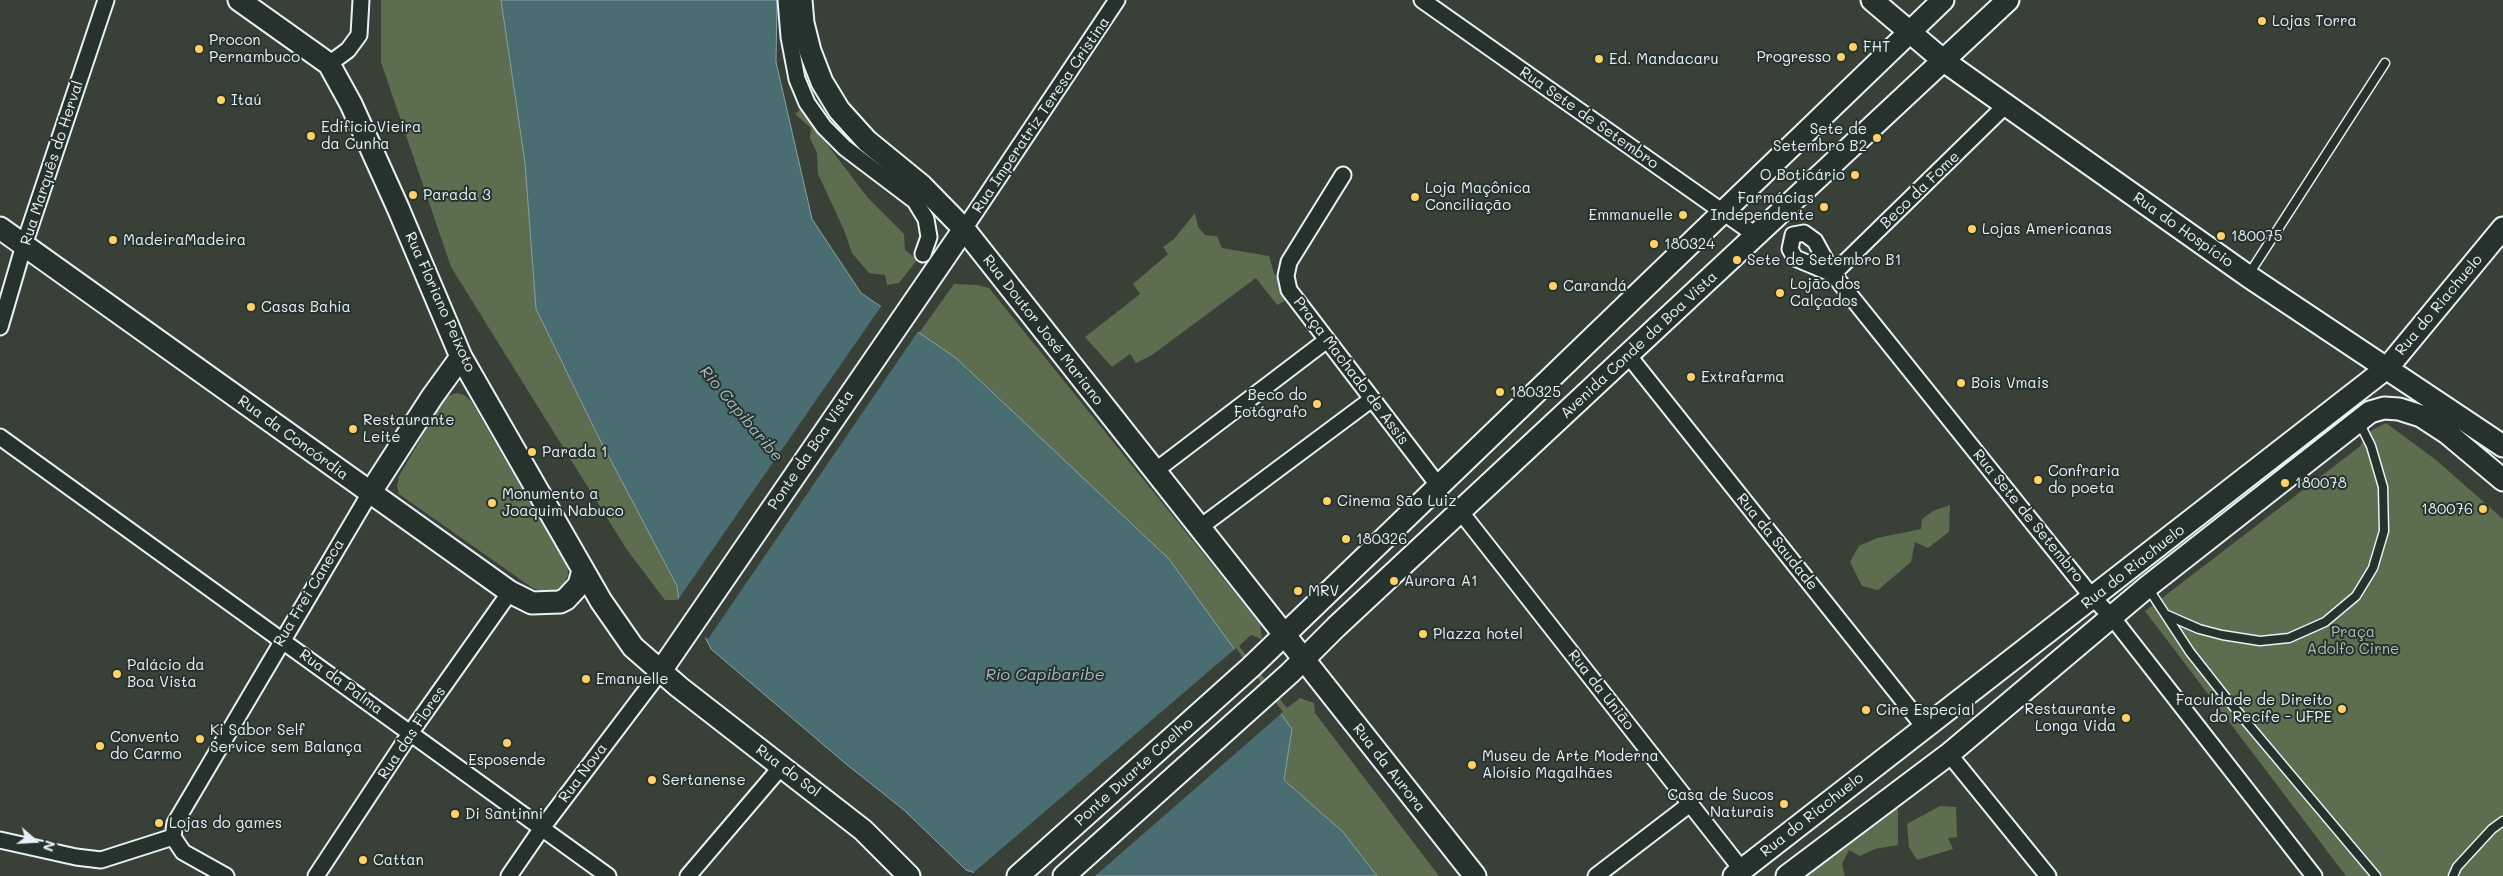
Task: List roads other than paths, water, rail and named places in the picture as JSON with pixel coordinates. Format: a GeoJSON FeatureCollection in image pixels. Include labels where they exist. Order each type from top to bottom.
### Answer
{"type":"FeatureCollection","features":[{"type":"Feature","properties":{"kind":"main road","name":"Rua Floriano Peixoto"},"geometry":{"type":"LineString","coordinates":[[239,0],[329,64],[351,104],[398,208],[461,357],[583,570],[627,640],[660,672]]}},
{"type":"Feature","properties":{"kind":"main road","name":"Rua Doutor José Mariano"},"geometry":{"type":"LineString","coordinates":[[801,0],[803,23],[810,51],[822,82],[839,110],[867,141],[922,186],[964,229],[1304,659]]}},
{"type":"Feature","properties":{"kind":"main road","name":"Rua do Hospício"},"geometry":{"type":"LineString","coordinates":[[1872,0],[1944,61],[2006,105],[2248,276],[2503,446]]}},
{"type":"Feature","properties":{"kind":"main road"},"geometry":{"type":"LineString","coordinates":[[1284,634],[1943,0]]}},
{"type":"Feature","properties":{"kind":"main road","name":"Avenida Conde da Boa Vista"},"geometry":{"type":"LineString","coordinates":[[1271,690],[2008,0]]}},
{"type":"Feature","properties":{"kind":"main road","name":"Rua da Concórdia"},"geometry":{"type":"LineString","coordinates":[[0,228],[510,592],[532,603],[560,602],[566,599],[579,585],[583,570]]}},
{"type":"Feature","properties":{"kind":"main road","name":"Rua do Riachuelo"},"geometry":{"type":"LineString","coordinates":[[1738,873],[2388,368],[2503,228]]}},
{"type":"Feature","properties":{"kind":"main road","name":"Ponte da Boa Vista"},"geometry":{"type":"LineString","coordinates":[[660,672],[930,260],[964,229]]}},
{"type":"Feature","properties":{"kind":"main road","name":"Rua Frei Caneca"},"geometry":{"type":"LineString","coordinates":[[370,493],[461,357]]}},
{"type":"Feature","properties":{"kind":"main road","name":"Rua do Riachuelo"},"geometry":{"type":"LineString","coordinates":[[1787,876],[1949,754],[2147,587],[2370,412],[2384,408],[2409,411],[2420,416],[2447,433],[2503,480]]}},
{"type":"Feature","properties":{"kind":"main road","name":"Ponte Duarte Coelho"},"geometry":{"type":"LineString","coordinates":[[1018,876],[1251,667],[1284,634]]}},
{"type":"Feature","properties":{"kind":"main road","name":"Rua da Aurora"},"geometry":{"type":"LineString","coordinates":[[1304,659],[1474,876]]}},
{"type":"Feature","properties":{"kind":"main road","name":"Rua do Sol"},"geometry":{"type":"LineString","coordinates":[[660,672],[863,830],[909,876]]}},
{"type":"Feature","properties":{"kind":"main road","name":"Ponte Duarte Coelho"},"geometry":{"type":"LineString","coordinates":[[1064,876],[1271,690]]}},
{"type":"Feature","properties":{"kind":"street","name":"Rua Marquês do Herval"},"geometry":{"type":"LineString","coordinates":[[0,327],[24,245],[106,0]]}},
{"type":"Feature","properties":{"kind":"street"},"geometry":{"type":"LineString","coordinates":[[329,64],[348,50],[359,35],[361,0]]}},
{"type":"Feature","properties":{"kind":"street"},"geometry":{"type":"LineString","coordinates":[[786,0],[789,37],[797,79],[807,102],[824,127],[845,148],[915,202],[926,219],[930,260]]}},
{"type":"Feature","properties":{"kind":"street","name":"Rua Imperatriz Teresa Cristina"},"geometry":{"type":"LineString","coordinates":[[964,229],[1117,0]]}},
{"type":"Feature","properties":{"kind":"street","name":"Rua Sete de Setembro"},"geometry":{"type":"LineString","coordinates":[[1422,0],[1757,236]]}},
{"type":"Feature","properties":{"kind":"street","name":"Beco da Fome"},"geometry":{"type":"LineString","coordinates":[[1833,274],[2006,105]]}},
{"type":"Feature","properties":{"kind":"street","name":"Praça Machado de Assis"},"geometry":{"type":"LineString","coordinates":[[1343,175],[1289,262],[1286,276],[1289,290],[1438,485]]}},
{"type":"Feature","properties":{"kind":"street","name":"Rua Sete de Setembro"},"geometry":{"type":"LineString","coordinates":[[1833,274],[2094,598],[2112,617],[2314,876]]}},
{"type":"Feature","properties":{"kind":"street"},"geometry":{"type":"LineString","coordinates":[[1155,471],[1327,340]]}},
{"type":"Feature","properties":{"kind":"street","name":"Rua da Saudade"},"geometry":{"type":"LineString","coordinates":[[1628,355],[1926,728]]}},
{"type":"Feature","properties":{"kind":"street"},"geometry":{"type":"LineString","coordinates":[[1200,528],[1372,399]]}},
{"type":"Feature","properties":{"kind":"street","name":"Rua da Palma"},"geometry":{"type":"LineString","coordinates":[[0,437],[608,876]]}},
{"type":"Feature","properties":{"kind":"street","name":"Rua Frei Caneca"},"geometry":{"type":"LineString","coordinates":[[173,837],[175,823],[281,639],[370,493]]}},
{"type":"Feature","properties":{"kind":"street","name":"Rua da União"},"geometry":{"type":"LineString","coordinates":[[1460,511],[1690,804],[1738,873]]}},
{"type":"Feature","properties":{"kind":"street","name":"Rua das Flores"},"geometry":{"type":"LineString","coordinates":[[316,876],[411,732],[510,592]]}},
{"type":"Feature","properties":{"kind":"street","name":"Rua Nova"},"geometry":{"type":"LineString","coordinates":[[509,876],[542,828],[660,672]]}},
{"type":"Feature","properties":{"kind":"street"},"geometry":{"type":"LineString","coordinates":[[1949,754],[2048,876]]}},
{"type":"Feature","properties":{"kind":"street"},"geometry":{"type":"LineString","coordinates":[[688,876],[782,767]]}},
{"type":"Feature","properties":{"kind":"street"},"geometry":{"type":"LineString","coordinates":[[1596,876],[1690,804]]}},
{"type":"Feature","properties":{"kind":"street"},"geometry":{"type":"LineString","coordinates":[[0,840],[76,857],[101,860],[173,837],[183,852],[226,876]]}},
{"type":"Feature","properties":{"kind":"lane"},"geometry":{"type":"LineString","coordinates":[[2248,276],[2385,63]]}},
{"type":"Feature","properties":{"kind":"lane"},"geometry":{"type":"LineString","coordinates":[[2168,615],[2199,629],[2260,641],[2289,638],[2325,622],[2356,596],[2373,568],[2384,531],[2383,487],[2371,446],[2358,420]]}},
{"type":"Feature","properties":{"kind":"lane"},"geometry":{"type":"LineString","coordinates":[[2147,587],[2168,615],[2190,652],[2227,699],[2376,876]]}},
{"type":"Feature","properties":{"kind":"lane"},"geometry":{"type":"LineString","coordinates":[[2453,876],[2457,867],[2492,829],[2503,821]]}},
{"type":"Feature","properties":{"kind":"water","name":"Rio Capibaribe"},"geometry":{"type":"Polygon","coordinates":[[[501,0],[777,0],[776,62],[812,219],[861,293],[956,358],[1169,559],[1292,729],[1284,780],[1343,832],[1377,876],[985,876],[966,870],[904,810],[846,764],[711,649],[696,619],[679,600],[677,586],[598,436],[536,309],[525,163],[501,0]]]}},
{"type":"Feature","properties":{"kind":"place","name":"Lojas Torra"},"geometry":{"type":"Point","coordinates":[2262,21]}},
{"type":"Feature","properties":{"kind":"place","name":"FHT"},"geometry":{"type":"Point","coordinates":[1853,47]}},
{"type":"Feature","properties":{"kind":"place","name":"Procon Pernambuco"},"geometry":{"type":"Point","coordinates":[199,49]}},
{"type":"Feature","properties":{"kind":"place","name":"Progresso"},"geometry":{"type":"Point","coordinates":[1841,57]}},
{"type":"Feature","properties":{"kind":"place","name":"Ed. Mandacaru"},"geometry":{"type":"Point","coordinates":[1599,59]}},
{"type":"Feature","properties":{"kind":"place","name":"Itaú"},"geometry":{"type":"Point","coordinates":[221,100]}},
{"type":"Feature","properties":{"kind":"place","name":"EdificioVieira da Cunha"},"geometry":{"type":"Point","coordinates":[311,136]}},
{"type":"Feature","properties":{"kind":"place","name":"Sete de Setembro B2"},"geometry":{"type":"Point","coordinates":[1877,138]}},
{"type":"Feature","properties":{"kind":"place","name":"O Boticário"},"geometry":{"type":"Point","coordinates":[1855,175]}},
{"type":"Feature","properties":{"kind":"place","name":"Parada 3"},"geometry":{"type":"Point","coordinates":[413,195]}},
{"type":"Feature","properties":{"kind":"place","name":"Loja Maçônica Conciliação"},"geometry":{"type":"Point","coordinates":[1415,197]}},
{"type":"Feature","properties":{"kind":"place","name":"Farmácias Independente"},"geometry":{"type":"Point","coordinates":[1824,207]}},
{"type":"Feature","properties":{"kind":"place","name":"Emmanuelle"},"geometry":{"type":"Point","coordinates":[1683,215]}},
{"type":"Feature","properties":{"kind":"place","name":"Lojas Americanas"},"geometry":{"type":"Point","coordinates":[1972,229]}},
{"type":"Feature","properties":{"kind":"place","name":"180075"},"geometry":{"type":"Point","coordinates":[2221,236]}},
{"type":"Feature","properties":{"kind":"place","name":"MadeiraMadeira"},"geometry":{"type":"Point","coordinates":[113,240]}},
{"type":"Feature","properties":{"kind":"place","name":"180324"},"geometry":{"type":"Point","coordinates":[1654,244]}},
{"type":"Feature","properties":{"kind":"place","name":"Sete de Setembro B1"},"geometry":{"type":"Point","coordinates":[1737,260]}},
{"type":"Feature","properties":{"kind":"place","name":"Carandá"},"geometry":{"type":"Point","coordinates":[1553,286]}},
{"type":"Feature","properties":{"kind":"place","name":"Lojão dos Calçados"},"geometry":{"type":"Point","coordinates":[1780,293]}},
{"type":"Feature","properties":{"kind":"place","name":"Casas Bahia"},"geometry":{"type":"Point","coordinates":[251,307]}},
{"type":"Feature","properties":{"kind":"place","name":"Extrafarma"},"geometry":{"type":"Point","coordinates":[1691,377]}},
{"type":"Feature","properties":{"kind":"place","name":"Bois Vmais"},"geometry":{"type":"Point","coordinates":[1961,383]}},
{"type":"Feature","properties":{"kind":"place","name":"180325"},"geometry":{"type":"Point","coordinates":[1500,392]}},
{"type":"Feature","properties":{"kind":"place","name":"Beco do Fotógrafo"},"geometry":{"type":"Point","coordinates":[1317,404]}},
{"type":"Feature","properties":{"kind":"place","name":"Restaurante Leite"},"geometry":{"type":"Point","coordinates":[353,429]}},
{"type":"Feature","properties":{"kind":"place","name":"Parada 1"},"geometry":{"type":"Point","coordinates":[532,452]}},
{"type":"Feature","properties":{"kind":"place","name":"Confraria do poeta"},"geometry":{"type":"Point","coordinates":[2038,480]}},
{"type":"Feature","properties":{"kind":"place","name":"180078"},"geometry":{"type":"Point","coordinates":[2285,483]}},
{"type":"Feature","properties":{"kind":"place","name":"Cinema São Luiz"},"geometry":{"type":"Point","coordinates":[1327,501]}},
{"type":"Feature","properties":{"kind":"place","name":"Monumento a Joaquim Nabuco"},"geometry":{"type":"Point","coordinates":[492,503]}},
{"type":"Feature","properties":{"kind":"place","name":"180076"},"geometry":{"type":"Point","coordinates":[2483,509]}},
{"type":"Feature","properties":{"kind":"place","name":"180326"},"geometry":{"type":"Point","coordinates":[1346,539]}},
{"type":"Feature","properties":{"kind":"place","name":"Aurora A1"},"geometry":{"type":"Point","coordinates":[1394,581]}},
{"type":"Feature","properties":{"kind":"place","name":"MRV"},"geometry":{"type":"Point","coordinates":[1298,591]}},
{"type":"Feature","properties":{"kind":"place","name":"Plazza hotel"},"geometry":{"type":"Point","coordinates":[1423,634]}},
{"type":"Feature","properties":{"kind":"place","name":"Palácio da Boa Vista"},"geometry":{"type":"Point","coordinates":[117,674]}},
{"type":"Feature","properties":{"kind":"place","name":"Emanuelle"},"geometry":{"type":"Point","coordinates":[586,679]}},
{"type":"Feature","properties":{"kind":"place","name":"Faculdade de Direito do Recife - UFPE"},"geometry":{"type":"Point","coordinates":[2342,709]}},
{"type":"Feature","properties":{"kind":"place","name":"Cine Especial"},"geometry":{"type":"Point","coordinates":[1866,710]}},
{"type":"Feature","properties":{"kind":"place","name":"Restaurante Longa Vida"},"geometry":{"type":"Point","coordinates":[2126,718]}},
{"type":"Feature","properties":{"kind":"place","name":"Ki Sabor Self Service sem Balança"},"geometry":{"type":"Point","coordinates":[200,739]}},
{"type":"Feature","properties":{"kind":"place","name":"Esposende"},"geometry":{"type":"Point","coordinates":[507,743]}},
{"type":"Feature","properties":{"kind":"place","name":"Convento do Carmo"},"geometry":{"type":"Point","coordinates":[100,746]}},
{"type":"Feature","properties":{"kind":"place","name":"Museu de Arte Moderna Aloísio Magalhães"},"geometry":{"type":"Point","coordinates":[1472,765]}},
{"type":"Feature","properties":{"kind":"place","name":"Sertanense"},"geometry":{"type":"Point","coordinates":[652,780]}},
{"type":"Feature","properties":{"kind":"place","name":"Casa de Sucos Naturais"},"geometry":{"type":"Point","coordinates":[1784,804]}},
{"type":"Feature","properties":{"kind":"place","name":"Di Santinni"},"geometry":{"type":"Point","coordinates":[455,814]}},
{"type":"Feature","properties":{"kind":"place","name":"Lojas do games"},"geometry":{"type":"Point","coordinates":[159,823]}},
{"type":"Feature","properties":{"kind":"place","name":"Cattan"},"geometry":{"type":"Point","coordinates":[363,860]}},
{"type":"Feature","properties":{"kind":"park label","name":"Praça Adolfo Cirne"},"geometry":{"type":"Point","coordinates":[2353,640]}}]}
